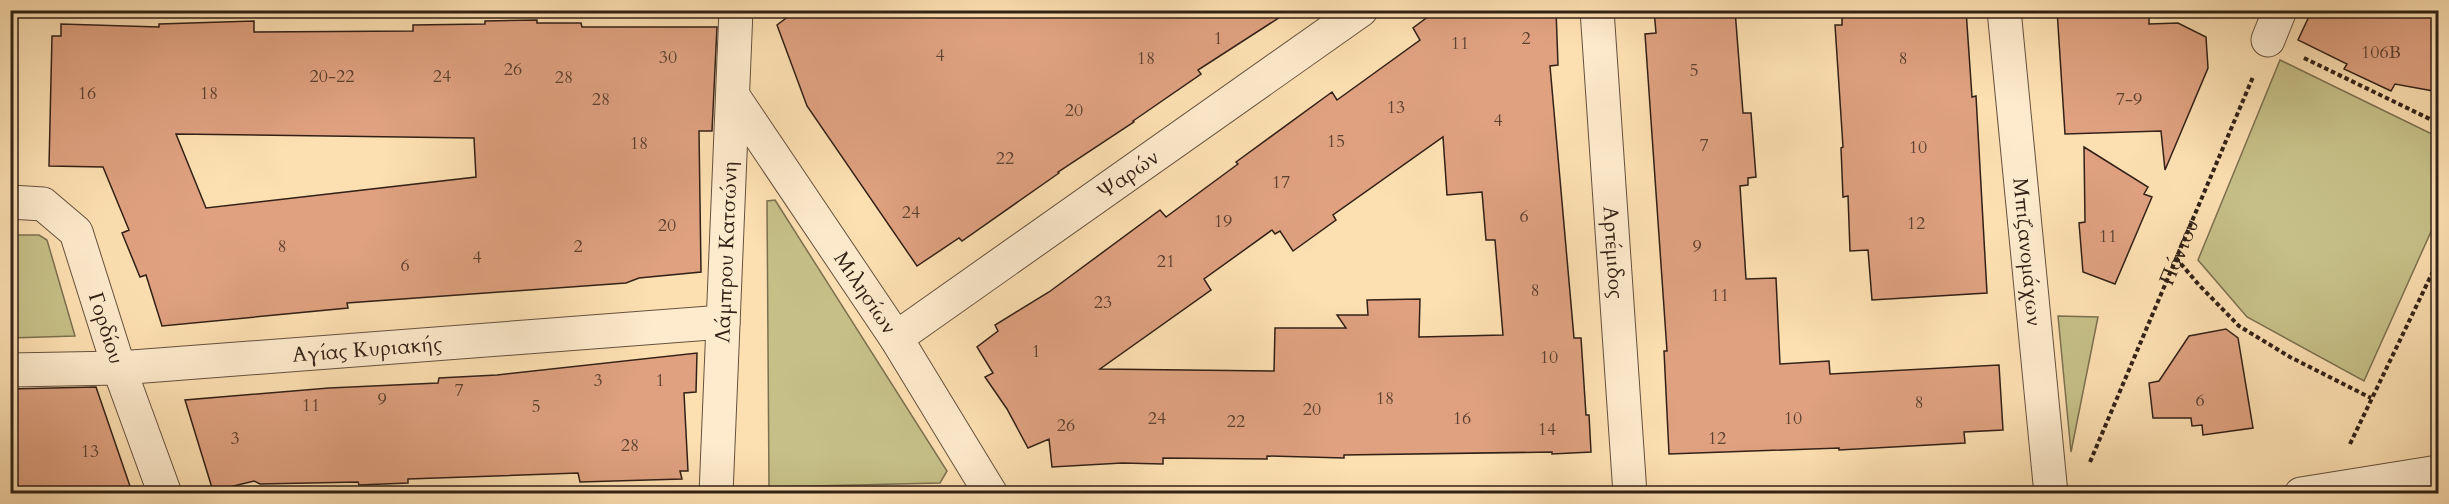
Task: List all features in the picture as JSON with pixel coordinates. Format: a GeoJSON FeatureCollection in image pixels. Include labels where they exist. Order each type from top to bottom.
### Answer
{"type":"FeatureCollection","features":[{"type":"Feature","properties":{"kind":"street","name":"Λάμπρου Κατσώνη"},"geometry":{"type":"LineString","coordinates":[[716,494],[736,10]]}},
{"type":"Feature","properties":{"kind":"street","name":"Αρτέμιδος"},"geometry":{"type":"LineString","coordinates":[[1597,10],[1630,494]]}},
{"type":"Feature","properties":{"kind":"street","name":"Μπιζανομάχων"},"geometry":{"type":"LineString","coordinates":[[2004,10],[2050,494]]}},
{"type":"Feature","properties":{"kind":"street"},"geometry":{"type":"LineString","coordinates":[[2268,40],[2280,10]]}},
{"type":"Feature","properties":{"kind":"street","name":"Ψαρών"},"geometry":{"type":"LineString","coordinates":[[896,338],[1347,14]]}},
{"type":"Feature","properties":{"kind":"street","name":"Μιλησίων"},"geometry":{"type":"LineString","coordinates":[[733,96],[896,338],[991,494]]}},
{"type":"Feature","properties":{"kind":"street","name":"Γορδίου"},"geometry":{"type":"LineString","coordinates":[[10,202],[43,204],[76,232],[119,368],[165,494]]}},
{"type":"Feature","properties":{"kind":"street","name":"Αγίας Κυριακής"},"geometry":{"type":"LineString","coordinates":[[10,370],[119,368],[723,322]]}},
{"type":"Feature","properties":{"kind":"street"},"geometry":{"type":"LineString","coordinates":[[2315,492],[2439,471]]}},
{"type":"Feature","properties":{"kind":"path"},"geometry":{"type":"LineString","coordinates":[[2268,40],[2439,123]]}},
{"type":"Feature","properties":{"kind":"path","name":"Πόντου"},"geometry":{"type":"LineString","coordinates":[[2086,472],[2268,40]]}},
{"type":"Feature","properties":{"kind":"path"},"geometry":{"type":"LineString","coordinates":[[2176,258],[2239,326],[2290,357],[2371,398]]}},
{"type":"Feature","properties":{"kind":"path"},"geometry":{"type":"LineString","coordinates":[[2315,492],[2371,398],[2439,261]]}},
{"type":"Feature","properties":{"kind":"shaded area"},"geometry":{"type":"Polygon","coordinates":[[[2280,60],[2438,137],[2438,216],[2364,381],[2247,317],[2198,260],[2280,60]]]}},
{"type":"Feature","properties":{"kind":"shaded area"},"geometry":{"type":"Polygon","coordinates":[[[775,200],[947,471],[940,483],[769,487],[767,201],[775,200]]]}},
{"type":"Feature","properties":{"kind":"shaded area"},"geometry":{"type":"Polygon","coordinates":[[[11,235],[39,235],[47,240],[75,336],[11,338],[11,235]]]}},
{"type":"Feature","properties":{"kind":"shaded area"},"geometry":{"type":"Polygon","coordinates":[[[2058,316],[2098,317],[2071,452],[2058,316]]]}},
{"type":"Feature","properties":{"kind":"building"},"geometry":{"type":"Polygon","coordinates":[[[797,10],[1291,10],[1198,70],[1201,74],[962,241],[959,238],[917,266],[807,106],[777,25],[797,10]]]}},
{"type":"Feature","properties":{"kind":"building"},"geometry":{"type":"Polygon","coordinates":[[[1437,10],[1556,10],[1558,65],[1550,66],[1574,338],[1581,338],[1591,452],[1344,455],[1344,458],[1267,456],[1267,459],[1163,458],[1163,464],[1122,463],[1052,467],[1049,439],[1028,448],[1007,409],[985,377],[993,373],[977,347],[998,331],[995,325],[1049,292],[1160,210],[1166,217],[1238,164],[1236,162],[1332,92],[1337,100],[1420,40],[1413,28],[1437,10]],[[1443,137],[1333,215],[1336,220],[1293,251],[1280,231],[1275,234],[1272,230],[1204,279],[1211,290],[1100,369],[1274,371],[1275,328],[1346,328],[1337,315],[1368,315],[1367,300],[1420,299],[1419,337],[1503,335],[1495,240],[1486,240],[1482,192],[1447,195],[1443,137]]]}},
{"type":"Feature","properties":{"kind":"building"},"geometry":{"type":"Polygon","coordinates":[[[1654,10],[1735,10],[1743,113],[1751,113],[1756,177],[1748,178],[1748,185],[1740,186],[1746,279],[1776,278],[1780,364],[1829,361],[1830,374],[1999,365],[2003,430],[1964,432],[1965,443],[1839,450],[1839,448],[1669,454],[1664,351],[1667,351],[1645,34],[1656,33],[1654,10]]]}},
{"type":"Feature","properties":{"kind":"building"},"geometry":{"type":"Polygon","coordinates":[[[1861,10],[1966,10],[1972,97],[1976,96],[1987,293],[1872,300],[1868,250],[1850,251],[1848,196],[1843,197],[1841,148],[1843,147],[1835,25],[1842,25],[1842,16],[1861,15],[1861,10]]]}},
{"type":"Feature","properties":{"kind":"building"},"geometry":{"type":"Polygon","coordinates":[[[2057,10],[2149,10],[2149,24],[2178,23],[2206,37],[2208,68],[2165,170],[2161,131],[2065,134],[2057,10]]]}},
{"type":"Feature","properties":{"kind":"building"},"geometry":{"type":"Polygon","coordinates":[[[2312,10],[2439,10],[2439,92],[2395,84],[2391,91],[2344,69],[2347,64],[2298,40],[2312,10]]]}},
{"type":"Feature","properties":{"kind":"building"},"geometry":{"type":"Polygon","coordinates":[[[537,20],[537,23],[581,23],[582,27],[717,27],[712,131],[699,131],[701,272],[639,278],[626,283],[347,303],[348,308],[162,326],[146,275],[140,277],[122,233],[129,230],[103,167],[49,166],[52,36],[61,36],[61,24],[159,27],[159,24],[254,21],[254,32],[413,31],[413,25],[485,24],[485,21],[537,20]],[[176,134],[206,208],[476,177],[474,138],[176,134]]]}},
{"type":"Feature","properties":{"kind":"building"},"geometry":{"type":"Polygon","coordinates":[[[2084,147],[2148,187],[2144,194],[2152,197],[2115,284],[2083,272],[2079,223],[2085,222],[2084,147]]]}},
{"type":"Feature","properties":{"kind":"building"},"geometry":{"type":"Polygon","coordinates":[[[2226,329],[2238,338],[2253,428],[2203,435],[2202,425],[2192,426],[2191,418],[2153,418],[2149,383],[2159,381],[2189,336],[2226,329]]]}},
{"type":"Feature","properties":{"kind":"building"},"geometry":{"type":"Polygon","coordinates":[[[697,353],[696,392],[684,393],[688,471],[680,471],[682,479],[580,482],[578,473],[408,479],[408,483],[359,485],[358,482],[260,484],[254,481],[213,491],[185,400],[329,388],[438,383],[439,378],[497,375],[697,353]]]}},
{"type":"Feature","properties":{"kind":"building"},"geometry":{"type":"Polygon","coordinates":[[[96,387],[132,492],[10,494],[10,389],[96,387]]]}}]}
